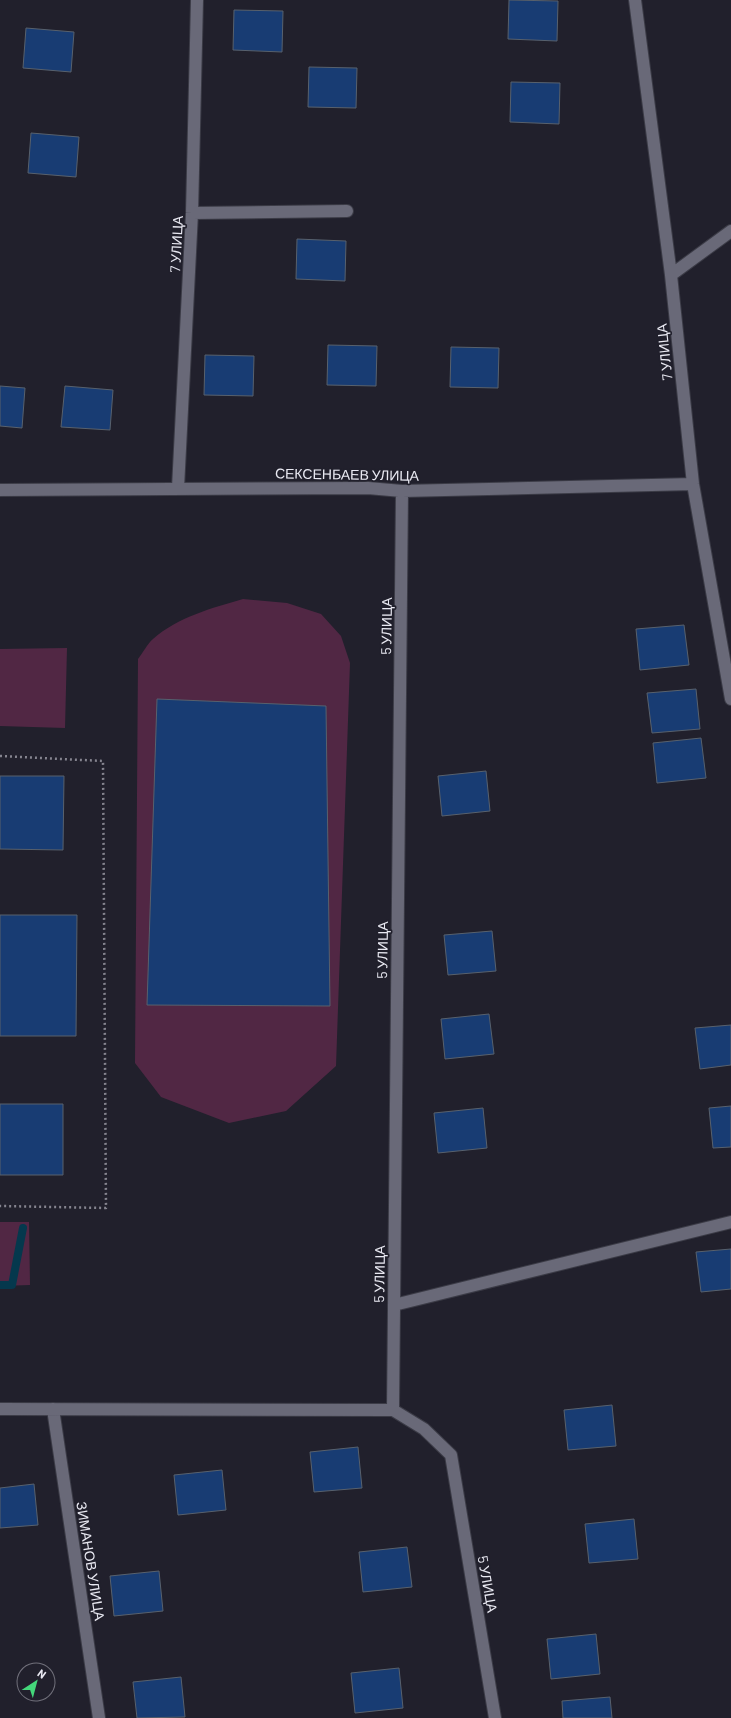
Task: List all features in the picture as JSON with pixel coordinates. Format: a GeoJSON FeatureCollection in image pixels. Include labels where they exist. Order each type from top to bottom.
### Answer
{"type":"FeatureCollection","features":[{"type":"Feature","properties":{"kind":"street","name":"7 УЛИЦА"},"geometry":{"type":"LineString","coordinates":[[178,488],[192,213],[197,0]]}},
{"type":"Feature","properties":{"kind":"street","name":"7 УЛИЦА"},"geometry":{"type":"LineString","coordinates":[[635,0],[671,275],[693,484],[731,699]]}},
{"type":"Feature","properties":{"kind":"street"},"geometry":{"type":"LineString","coordinates":[[192,213],[347,211]]}},
{"type":"Feature","properties":{"kind":"street"},"geometry":{"type":"LineString","coordinates":[[671,275],[731,231]]}},
{"type":"Feature","properties":{"kind":"street","name":"СЕКСЕНБАЕВ УЛИЦА"},"geometry":{"type":"LineString","coordinates":[[0,490],[368,488],[402,491],[693,484]]}},
{"type":"Feature","properties":{"kind":"street","name":"5 УЛИЦА"},"geometry":{"type":"LineString","coordinates":[[402,491],[393,1410],[424,1429],[451,1456],[496,1718]]}},
{"type":"Feature","properties":{"kind":"street"},"geometry":{"type":"LineString","coordinates":[[394,1305],[731,1222]]}},
{"type":"Feature","properties":{"kind":"street"},"geometry":{"type":"LineString","coordinates":[[0,1409],[393,1410]]}},
{"type":"Feature","properties":{"kind":"street","name":"ЗИМАНОВ УЛИЦА"},"geometry":{"type":"LineString","coordinates":[[53,1409],[99,1718]]}},
{"type":"Feature","properties":{"kind":"path"},"geometry":{"type":"LineString","coordinates":[[0,756],[103,761],[106,1208],[0,1206]]}},
{"type":"Feature","properties":{"kind":"shaded area"},"geometry":{"type":"Polygon","coordinates":[[[243,599],[287,603],[321,614],[341,636],[350,663],[336,1066],[286,1111],[229,1123],[161,1097],[135,1063],[138,659],[151,641],[173,625],[196,614],[243,599]]]}},
{"type":"Feature","properties":{"kind":"shaded area"},"geometry":{"type":"Polygon","coordinates":[[[67,648],[65,728],[0,726],[0,649],[67,648]]]}},
{"type":"Feature","properties":{"kind":"shaded area"},"geometry":{"type":"Polygon","coordinates":[[[0,1222],[29,1222],[30,1285],[0,1286],[0,1222]]]}},
{"type":"Feature","properties":{"kind":"building"},"geometry":{"type":"Polygon","coordinates":[[[509,0],[558,1],[557,41],[508,39],[509,0]]]}},
{"type":"Feature","properties":{"kind":"building"},"geometry":{"type":"Polygon","coordinates":[[[234,10],[283,11],[282,52],[233,50],[234,10]]]}},
{"type":"Feature","properties":{"kind":"building"},"geometry":{"type":"Polygon","coordinates":[[[26,28],[74,32],[71,72],[23,68],[26,28]]]}},
{"type":"Feature","properties":{"kind":"building"},"geometry":{"type":"Polygon","coordinates":[[[309,67],[357,68],[356,108],[308,107],[309,67]]]}},
{"type":"Feature","properties":{"kind":"building"},"geometry":{"type":"Polygon","coordinates":[[[511,82],[560,83],[559,124],[510,122],[511,82]]]}},
{"type":"Feature","properties":{"kind":"building"},"geometry":{"type":"Polygon","coordinates":[[[31,133],[79,137],[76,177],[28,173],[31,133]]]}},
{"type":"Feature","properties":{"kind":"building"},"geometry":{"type":"Polygon","coordinates":[[[297,239],[346,241],[345,281],[296,279],[297,239]]]}},
{"type":"Feature","properties":{"kind":"building"},"geometry":{"type":"Polygon","coordinates":[[[328,345],[377,346],[376,386],[327,385],[328,345]]]}},
{"type":"Feature","properties":{"kind":"building"},"geometry":{"type":"Polygon","coordinates":[[[451,347],[499,348],[498,388],[450,387],[451,347]]]}},
{"type":"Feature","properties":{"kind":"building"},"geometry":{"type":"Polygon","coordinates":[[[205,355],[254,356],[253,396],[204,395],[205,355]]]}},
{"type":"Feature","properties":{"kind":"building"},"geometry":{"type":"Polygon","coordinates":[[[0,386],[25,388],[22,428],[0,426],[0,386]]]}},
{"type":"Feature","properties":{"kind":"building"},"geometry":{"type":"Polygon","coordinates":[[[65,386],[113,390],[110,430],[61,427],[65,386]]]}},
{"type":"Feature","properties":{"kind":"building"},"geometry":{"type":"Polygon","coordinates":[[[684,625],[689,665],[640,670],[636,629],[684,625]]]}},
{"type":"Feature","properties":{"kind":"building"},"geometry":{"type":"Polygon","coordinates":[[[696,689],[700,729],[652,733],[647,693],[696,689]]]}},
{"type":"Feature","properties":{"kind":"building"},"geometry":{"type":"Polygon","coordinates":[[[157,699],[326,706],[330,1006],[147,1005],[157,699]]]}},
{"type":"Feature","properties":{"kind":"building"},"geometry":{"type":"Polygon","coordinates":[[[701,738],[706,778],[657,783],[653,743],[701,738]]]}},
{"type":"Feature","properties":{"kind":"building"},"geometry":{"type":"Polygon","coordinates":[[[486,771],[490,811],[442,816],[438,776],[486,771]]]}},
{"type":"Feature","properties":{"kind":"building"},"geometry":{"type":"Polygon","coordinates":[[[0,776],[64,776],[63,850],[0,849],[0,776]]]}},
{"type":"Feature","properties":{"kind":"building"},"geometry":{"type":"Polygon","coordinates":[[[0,915],[77,915],[76,1036],[0,1036],[0,915]]]}},
{"type":"Feature","properties":{"kind":"building"},"geometry":{"type":"Polygon","coordinates":[[[492,931],[496,971],[448,975],[444,935],[492,931]]]}},
{"type":"Feature","properties":{"kind":"building"},"geometry":{"type":"Polygon","coordinates":[[[489,1014],[494,1054],[445,1059],[441,1019],[489,1014]]]}},
{"type":"Feature","properties":{"kind":"building"},"geometry":{"type":"Polygon","coordinates":[[[731,1025],[731,1065],[700,1069],[695,1028],[731,1025]]]}},
{"type":"Feature","properties":{"kind":"building"},"geometry":{"type":"Polygon","coordinates":[[[0,1104],[63,1104],[63,1175],[0,1175],[0,1104]]]}},
{"type":"Feature","properties":{"kind":"building"},"geometry":{"type":"Polygon","coordinates":[[[731,1106],[731,1147],[713,1148],[709,1108],[731,1106]]]}},
{"type":"Feature","properties":{"kind":"building"},"geometry":{"type":"Polygon","coordinates":[[[483,1108],[487,1148],[438,1153],[434,1113],[483,1108]]]}},
{"type":"Feature","properties":{"kind":"building"},"geometry":{"type":"Polygon","coordinates":[[[731,1249],[731,1289],[701,1292],[696,1252],[731,1249]]]}},
{"type":"Feature","properties":{"kind":"building"},"geometry":{"type":"Polygon","coordinates":[[[612,1405],[616,1446],[568,1450],[564,1410],[612,1405]]]}},
{"type":"Feature","properties":{"kind":"building"},"geometry":{"type":"Polygon","coordinates":[[[358,1447],[362,1488],[314,1492],[310,1452],[358,1447]]]}},
{"type":"Feature","properties":{"kind":"building"},"geometry":{"type":"Polygon","coordinates":[[[222,1470],[226,1510],[178,1515],[174,1475],[222,1470]]]}},
{"type":"Feature","properties":{"kind":"building"},"geometry":{"type":"Polygon","coordinates":[[[34,1484],[38,1525],[0,1528],[0,1488],[34,1484]]]}},
{"type":"Feature","properties":{"kind":"building"},"geometry":{"type":"Polygon","coordinates":[[[634,1519],[638,1559],[589,1563],[585,1524],[634,1519]]]}},
{"type":"Feature","properties":{"kind":"building"},"geometry":{"type":"Polygon","coordinates":[[[407,1547],[412,1587],[363,1592],[359,1552],[407,1547]]]}},
{"type":"Feature","properties":{"kind":"building"},"geometry":{"type":"Polygon","coordinates":[[[159,1571],[163,1611],[114,1616],[110,1576],[159,1571]]]}},
{"type":"Feature","properties":{"kind":"building"},"geometry":{"type":"Polygon","coordinates":[[[596,1634],[600,1674],[551,1679],[547,1639],[596,1634]]]}},
{"type":"Feature","properties":{"kind":"building"},"geometry":{"type":"Polygon","coordinates":[[[399,1668],[403,1708],[355,1713],[351,1673],[399,1668]]]}},
{"type":"Feature","properties":{"kind":"building"},"geometry":{"type":"Polygon","coordinates":[[[181,1677],[185,1717],[137,1718],[133,1682],[181,1677]]]}},
{"type":"Feature","properties":{"kind":"building"},"geometry":{"type":"Polygon","coordinates":[[[610,1697],[612,1718],[563,1718],[562,1701],[610,1697]]]}},
{"type":"Feature","properties":{"kind":"waterway"},"geometry":{"type":"LineString","coordinates":[[0,1285],[12,1285],[23,1228]]}}]}
